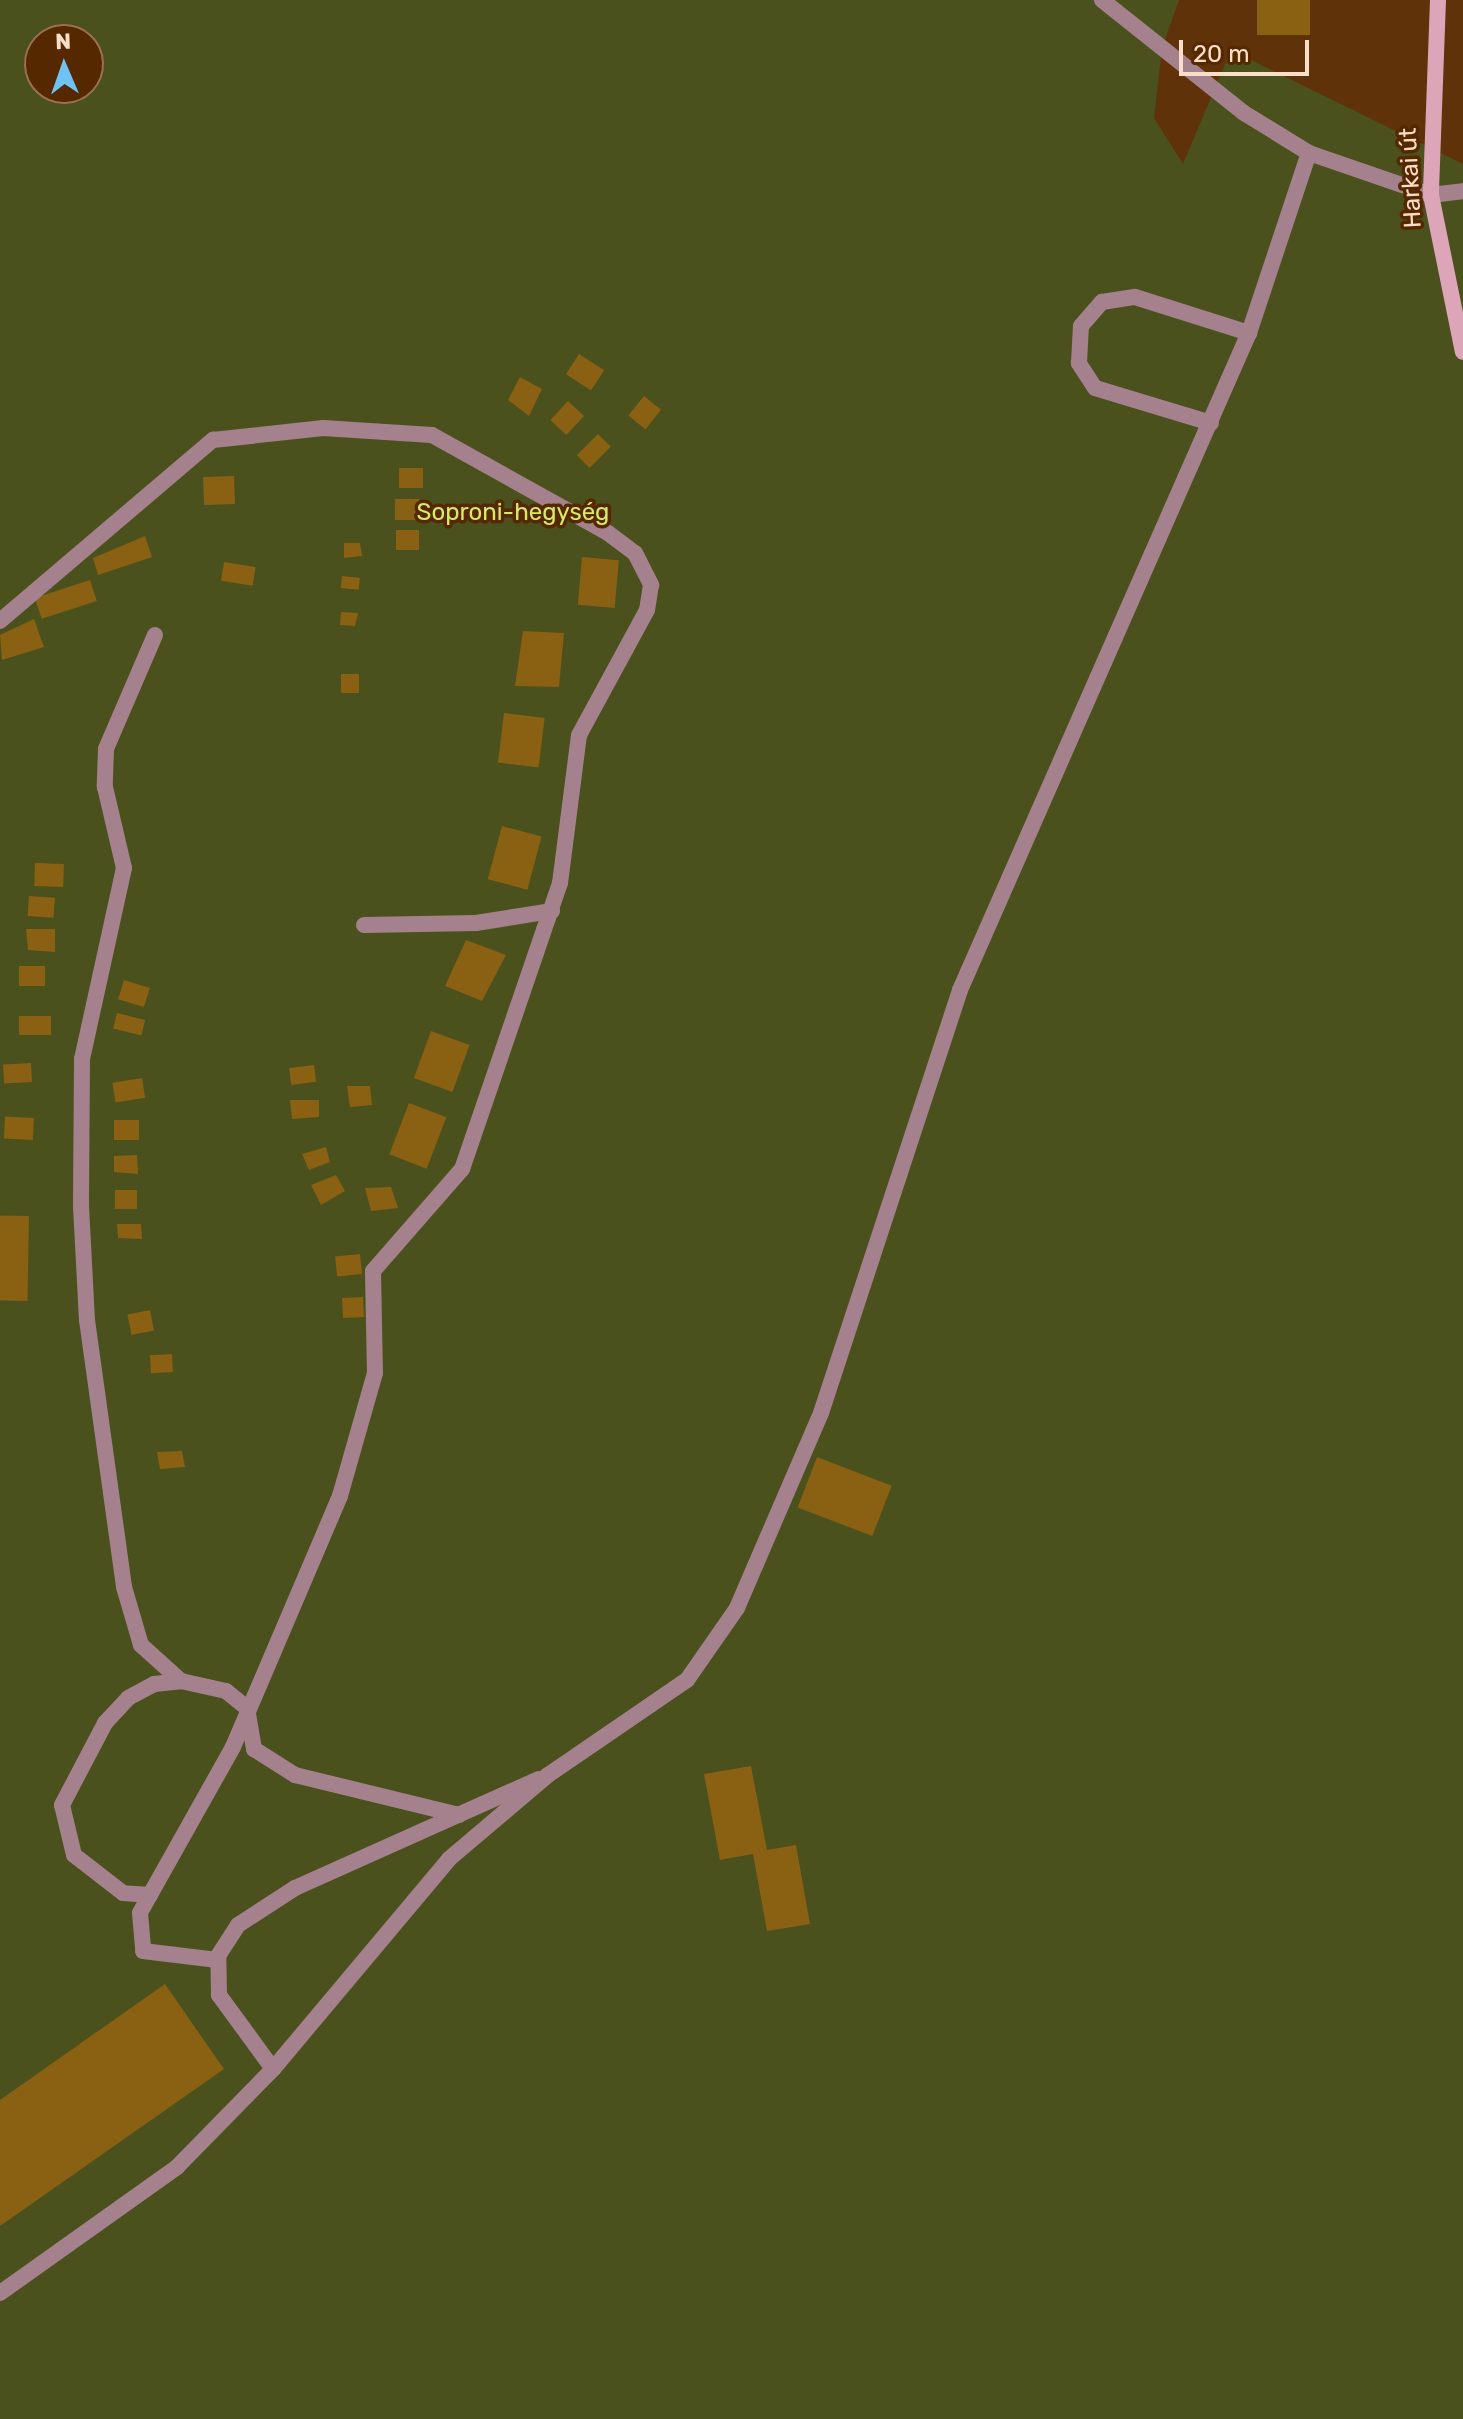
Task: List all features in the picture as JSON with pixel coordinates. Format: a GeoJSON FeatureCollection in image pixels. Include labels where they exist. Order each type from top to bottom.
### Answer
{"type":"FeatureCollection","features":[{"type":"Feature","properties":{"kind":"main road","name":"Harkai út"},"geometry":{"type":"LineString","coordinates":[[1438,0],[1431,195],[1463,352]]}},
{"type":"Feature","properties":{"kind":"street"},"geometry":{"type":"LineString","coordinates":[[1102,0],[1244,113],[1309,153],[1431,195],[1463,191]]}},
{"type":"Feature","properties":{"kind":"street"},"geometry":{"type":"LineString","coordinates":[[4,2285],[177,2167],[273,2069],[449,1859],[548,1775],[687,1680],[737,1608],[821,1413],[960,990],[1249,333],[1309,153]]}},
{"type":"Feature","properties":{"kind":"street"},"geometry":{"type":"LineString","coordinates":[[1211,423],[1095,388],[1079,363],[1081,326],[1102,302],[1135,297],[1249,333]]}},
{"type":"Feature","properties":{"kind":"street"},"geometry":{"type":"LineString","coordinates":[[0,621],[213,440],[323,428],[432,435],[608,533],[635,553],[651,585],[647,610],[579,735],[552,911],[462,1169],[373,1271],[375,1373],[340,1496],[247,1708],[233,1747],[150,1895],[137,1927],[143,1951],[217,1960]]}},
{"type":"Feature","properties":{"kind":"street"},"geometry":{"type":"LineString","coordinates":[[155,635],[106,749],[105,787],[124,868],[82,1059],[81,1206],[87,1320],[124,1587],[141,1645],[181,1681],[226,1691],[247,1708],[254,1749],[269,1764],[459,1815]]}},
{"type":"Feature","properties":{"kind":"street"},"geometry":{"type":"LineString","coordinates":[[364,925],[476,923],[552,911]]}},
{"type":"Feature","properties":{"kind":"street"},"geometry":{"type":"LineString","coordinates":[[150,1895],[123,1893],[74,1855],[62,1805],[105,1723],[128,1698],[181,1681]]}},
{"type":"Feature","properties":{"kind":"street"},"geometry":{"type":"LineString","coordinates":[[273,2069],[225,2005],[217,1960],[238,1925],[271,1902],[548,1775]]}},
{"type":"Feature","properties":{"kind":"green space","name":"Soproni-hegység"},"geometry":{"type":"Polygon","coordinates":[[[0,0],[1179,0],[1162,48],[1154,118],[1183,164],[1231,50],[1463,164],[1463,2419],[0,2419],[0,0]]]}},
{"type":"Feature","properties":{"kind":"building"},"geometry":{"type":"Polygon","coordinates":[[[1257,0],[1310,0],[1310,35],[1257,35],[1257,0]]]}},
{"type":"Feature","properties":{"kind":"building"},"geometry":{"type":"Polygon","coordinates":[[[579,354],[604,370],[591,390],[566,374],[579,354]]]}},
{"type":"Feature","properties":{"kind":"building"},"geometry":{"type":"Polygon","coordinates":[[[520,377],[542,389],[529,416],[508,400],[520,377]]]}},
{"type":"Feature","properties":{"kind":"building"},"geometry":{"type":"Polygon","coordinates":[[[644,396],[661,410],[645,429],[628,415],[644,396]]]}},
{"type":"Feature","properties":{"kind":"building"},"geometry":{"type":"Polygon","coordinates":[[[568,401],[584,416],[566,435],[550,420],[568,401]]]}},
{"type":"Feature","properties":{"kind":"building"},"geometry":{"type":"Polygon","coordinates":[[[598,434],[611,447],[590,468],[577,455],[598,434]]]}},
{"type":"Feature","properties":{"kind":"building"},"geometry":{"type":"Polygon","coordinates":[[[399,468],[423,468],[423,488],[399,488],[399,468]]]}},
{"type":"Feature","properties":{"kind":"building"},"geometry":{"type":"Polygon","coordinates":[[[234,476],[235,504],[204,505],[203,477],[234,476]]]}},
{"type":"Feature","properties":{"kind":"building"},"geometry":{"type":"Polygon","coordinates":[[[395,499],[419,499],[419,520],[395,520],[395,499]]]}},
{"type":"Feature","properties":{"kind":"building"},"geometry":{"type":"Polygon","coordinates":[[[396,530],[419,530],[419,550],[396,550],[396,530]]]}},
{"type":"Feature","properties":{"kind":"building"},"geometry":{"type":"Polygon","coordinates":[[[145,536],[152,557],[98,575],[93,558],[145,536]]]}},
{"type":"Feature","properties":{"kind":"building"},"geometry":{"type":"Polygon","coordinates":[[[344,543],[360,543],[362,556],[344,558],[344,543]]]}},
{"type":"Feature","properties":{"kind":"building"},"geometry":{"type":"Polygon","coordinates":[[[582,557],[619,560],[615,608],[578,605],[582,557]]]}},
{"type":"Feature","properties":{"kind":"building"},"geometry":{"type":"Polygon","coordinates":[[[224,562],[256,567],[253,586],[221,581],[224,562]]]}},
{"type":"Feature","properties":{"kind":"building"},"geometry":{"type":"Polygon","coordinates":[[[342,576],[360,578],[359,590],[341,588],[342,576]]]}},
{"type":"Feature","properties":{"kind":"building"},"geometry":{"type":"Polygon","coordinates":[[[90,580],[97,601],[42,619],[35,598],[90,580]]]}},
{"type":"Feature","properties":{"kind":"building"},"geometry":{"type":"Polygon","coordinates":[[[341,612],[358,613],[355,626],[340,625],[341,612]]]}},
{"type":"Feature","properties":{"kind":"building"},"geometry":{"type":"Polygon","coordinates":[[[34,619],[44,647],[2,660],[0,635],[34,619]]]}},
{"type":"Feature","properties":{"kind":"building"},"geometry":{"type":"Polygon","coordinates":[[[523,631],[564,633],[559,687],[515,686],[523,631]]]}},
{"type":"Feature","properties":{"kind":"building"},"geometry":{"type":"Polygon","coordinates":[[[341,674],[359,674],[359,693],[341,693],[341,674]]]}},
{"type":"Feature","properties":{"kind":"building"},"geometry":{"type":"Polygon","coordinates":[[[504,713],[545,718],[539,768],[498,763],[504,713]]]}},
{"type":"Feature","properties":{"kind":"building"},"geometry":{"type":"Polygon","coordinates":[[[502,826],[542,837],[527,890],[488,879],[502,826]]]}},
{"type":"Feature","properties":{"kind":"building"},"geometry":{"type":"Polygon","coordinates":[[[35,863],[64,864],[63,887],[34,886],[35,863]]]}},
{"type":"Feature","properties":{"kind":"building"},"geometry":{"type":"Polygon","coordinates":[[[29,896],[55,898],[54,918],[28,916],[29,896]]]}},
{"type":"Feature","properties":{"kind":"building"},"geometry":{"type":"Polygon","coordinates":[[[26,929],[55,929],[55,952],[28,950],[26,929]]]}},
{"type":"Feature","properties":{"kind":"building"},"geometry":{"type":"Polygon","coordinates":[[[466,940],[506,955],[482,1001],[445,986],[466,940]]]}},
{"type":"Feature","properties":{"kind":"building"},"geometry":{"type":"Polygon","coordinates":[[[19,966],[45,966],[45,986],[19,986],[19,966]]]}},
{"type":"Feature","properties":{"kind":"building"},"geometry":{"type":"Polygon","coordinates":[[[124,980],[150,988],[144,1007],[118,999],[124,980]]]}},
{"type":"Feature","properties":{"kind":"building"},"geometry":{"type":"Polygon","coordinates":[[[117,1013],[145,1020],[141,1036],[113,1029],[117,1013]]]}},
{"type":"Feature","properties":{"kind":"building"},"geometry":{"type":"Polygon","coordinates":[[[19,1016],[51,1016],[51,1035],[19,1035],[19,1016]]]}},
{"type":"Feature","properties":{"kind":"building"},"geometry":{"type":"Polygon","coordinates":[[[431,1031],[470,1045],[452,1092],[414,1078],[431,1031]]]}},
{"type":"Feature","properties":{"kind":"building"},"geometry":{"type":"Polygon","coordinates":[[[31,1063],[32,1082],[4,1083],[3,1064],[31,1063]]]}},
{"type":"Feature","properties":{"kind":"building"},"geometry":{"type":"Polygon","coordinates":[[[314,1065],[316,1082],[291,1085],[289,1068],[314,1065]]]}},
{"type":"Feature","properties":{"kind":"building"},"geometry":{"type":"Polygon","coordinates":[[[142,1078],[145,1098],[115,1102],[112,1083],[142,1078]]]}},
{"type":"Feature","properties":{"kind":"building"},"geometry":{"type":"Polygon","coordinates":[[[347,1086],[370,1086],[372,1105],[350,1107],[347,1086]]]}},
{"type":"Feature","properties":{"kind":"building"},"geometry":{"type":"Polygon","coordinates":[[[290,1100],[319,1100],[319,1117],[292,1119],[290,1100]]]}},
{"type":"Feature","properties":{"kind":"building"},"geometry":{"type":"Polygon","coordinates":[[[409,1103],[446,1117],[427,1169],[389,1154],[409,1103]]]}},
{"type":"Feature","properties":{"kind":"building"},"geometry":{"type":"Polygon","coordinates":[[[5,1116],[34,1118],[33,1140],[4,1138],[5,1116]]]}},
{"type":"Feature","properties":{"kind":"building"},"geometry":{"type":"Polygon","coordinates":[[[114,1120],[139,1120],[139,1140],[114,1140],[114,1120]]]}},
{"type":"Feature","properties":{"kind":"building"},"geometry":{"type":"Polygon","coordinates":[[[326,1147],[330,1162],[309,1170],[302,1154],[326,1147]]]}},
{"type":"Feature","properties":{"kind":"building"},"geometry":{"type":"Polygon","coordinates":[[[137,1155],[138,1174],[114,1172],[114,1156],[137,1155]]]}},
{"type":"Feature","properties":{"kind":"building"},"geometry":{"type":"Polygon","coordinates":[[[336,1175],[345,1191],[321,1205],[311,1185],[336,1175]]]}},
{"type":"Feature","properties":{"kind":"building"},"geometry":{"type":"Polygon","coordinates":[[[391,1187],[398,1208],[371,1211],[365,1188],[391,1187]]]}},
{"type":"Feature","properties":{"kind":"building"},"geometry":{"type":"Polygon","coordinates":[[[115,1190],[137,1190],[137,1209],[115,1209],[115,1190]]]}},
{"type":"Feature","properties":{"kind":"building"},"geometry":{"type":"Polygon","coordinates":[[[0,1215],[29,1216],[28,1301],[0,1301],[0,1215]]]}},
{"type":"Feature","properties":{"kind":"building"},"geometry":{"type":"Polygon","coordinates":[[[117,1224],[141,1224],[142,1239],[118,1238],[117,1224]]]}},
{"type":"Feature","properties":{"kind":"building"},"geometry":{"type":"Polygon","coordinates":[[[360,1254],[362,1274],[337,1277],[335,1257],[360,1254]]]}},
{"type":"Feature","properties":{"kind":"building"},"geometry":{"type":"Polygon","coordinates":[[[363,1297],[364,1317],[343,1318],[342,1298],[363,1297]]]}},
{"type":"Feature","properties":{"kind":"building"},"geometry":{"type":"Polygon","coordinates":[[[150,1310],[154,1331],[131,1335],[127,1314],[150,1310]]]}},
{"type":"Feature","properties":{"kind":"building"},"geometry":{"type":"Polygon","coordinates":[[[172,1354],[173,1372],[151,1373],[150,1355],[172,1354]]]}},
{"type":"Feature","properties":{"kind":"building"},"geometry":{"type":"Polygon","coordinates":[[[182,1451],[185,1467],[160,1469],[157,1452],[182,1451]]]}},
{"type":"Feature","properties":{"kind":"building"},"geometry":{"type":"Polygon","coordinates":[[[817,1457],[892,1486],[872,1536],[798,1507],[817,1457]]]}},
{"type":"Feature","properties":{"kind":"building"},"geometry":{"type":"Polygon","coordinates":[[[751,1766],[767,1850],[796,1845],[810,1924],[767,1931],[753,1854],[720,1860],[704,1774],[751,1766]]]}},
{"type":"Feature","properties":{"kind":"building"},"geometry":{"type":"Polygon","coordinates":[[[165,1984],[224,2069],[0,2226],[0,2100],[165,1984]]]}}]}
